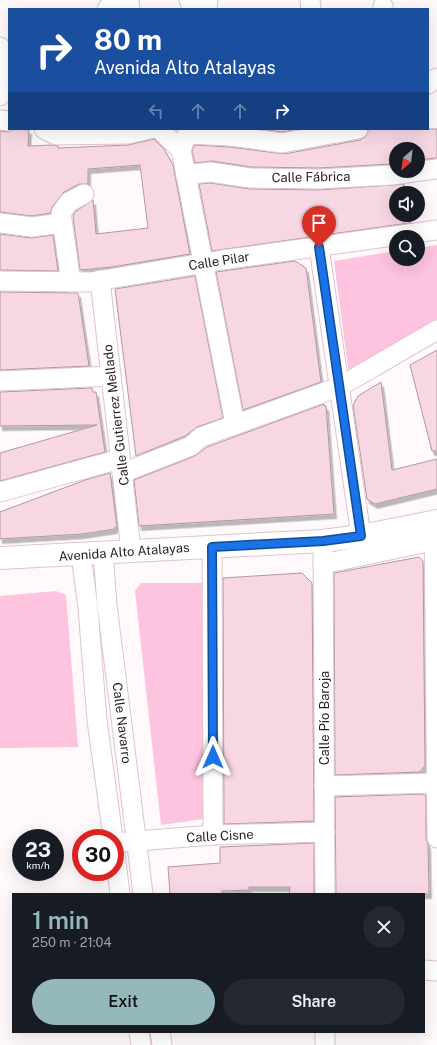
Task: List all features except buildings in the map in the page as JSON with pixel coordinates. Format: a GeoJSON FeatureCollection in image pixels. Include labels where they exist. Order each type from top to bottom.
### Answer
{"type":"FeatureCollection","features":[{"type":"Feature","properties":{"kind":"main road","name":"Avenida Alto Atalayas"},"geometry":{"type":"LineString","coordinates":[[0,558],[81,555],[131,550],[323,541],[361,536],[436,531]]}},
{"type":"Feature","properties":{"kind":"street"},"geometry":{"type":"LineString","coordinates":[[108,8],[114,0]]}},
{"type":"Feature","properties":{"kind":"street"},"geometry":{"type":"LineString","coordinates":[[0,47],[8,60],[1,85]]}},
{"type":"Feature","properties":{"kind":"street"},"geometry":{"type":"LineString","coordinates":[[46,130],[56,135],[128,134],[146,130]]}},
{"type":"Feature","properties":{"kind":"street"},"geometry":{"type":"LineString","coordinates":[[160,130],[181,150]]}},
{"type":"Feature","properties":{"kind":"street"},"geometry":{"type":"LineString","coordinates":[[236,424],[181,150],[187,134],[230,132],[282,143],[353,130]]}},
{"type":"Feature","properties":{"kind":"street","name":"Calle Fábrica"},"geometry":{"type":"LineString","coordinates":[[186,175],[210,172],[250,178],[319,179],[392,175],[437,169]]}},
{"type":"Feature","properties":{"kind":"street"},"geometry":{"type":"LineString","coordinates":[[71,282],[61,213],[69,202],[84,194]]}},
{"type":"Feature","properties":{"kind":"street"},"geometry":{"type":"LineString","coordinates":[[0,223],[32,227],[62,223]]}},
{"type":"Feature","properties":{"kind":"street","name":"Calle Pilar"},"geometry":{"type":"LineString","coordinates":[[0,281],[71,282],[100,280],[437,230]]}},
{"type":"Feature","properties":{"kind":"street"},"geometry":{"type":"LineString","coordinates":[[319,247],[361,536]]}},
{"type":"Feature","properties":{"kind":"street","name":"Calle Gutierrez Mellado"},"geometry":{"type":"LineString","coordinates":[[100,280],[131,550]]}},
{"type":"Feature","properties":{"kind":"street"},"geometry":{"type":"LineString","coordinates":[[0,492],[121,466],[191,446],[201,437],[339,386],[437,330]]}},
{"type":"Feature","properties":{"kind":"street"},"geometry":{"type":"LineString","coordinates":[[0,381],[111,376]]}},
{"type":"Feature","properties":{"kind":"street"},"geometry":{"type":"LineString","coordinates":[[323,564],[436,531],[437,838]]}},
{"type":"Feature","properties":{"kind":"street","name":"Calle Pío Baroja"},"geometry":{"type":"LineString","coordinates":[[323,541],[325,893]]}},
{"type":"Feature","properties":{"kind":"street"},"geometry":{"type":"LineString","coordinates":[[212,547],[213,835]]}},
{"type":"Feature","properties":{"kind":"street","name":"Calle Navarro"},"geometry":{"type":"LineString","coordinates":[[103,552],[143,893]]}},
{"type":"Feature","properties":{"kind":"street","name":"Calle Navarro"},"geometry":{"type":"LineString","coordinates":[[81,555],[88,608],[97,720],[112,829]]}},
{"type":"Feature","properties":{"kind":"street"},"geometry":{"type":"LineString","coordinates":[[324,786],[437,783]]}},
{"type":"Feature","properties":{"kind":"street","name":"Calle Cisne"},"geometry":{"type":"LineString","coordinates":[[124,843],[213,835],[325,832]]}},
{"type":"Feature","properties":{"kind":"street"},"geometry":{"type":"LineString","coordinates":[[118,881],[120,893]]}},
{"type":"Feature","properties":{"kind":"street"},"geometry":{"type":"LineString","coordinates":[[425,970],[437,970]]}},
{"type":"Feature","properties":{"kind":"street"},"geometry":{"type":"LineString","coordinates":[[139,1033],[141,1045]]}},
{"type":"Feature","properties":{"kind":"street"},"geometry":{"type":"LineString","coordinates":[[160,1033],[162,1045]]}},
{"type":"Feature","properties":{"kind":"street"},"geometry":{"type":"LineString","coordinates":[[325,1033],[325,1045]]}},
{"type":"Feature","properties":{"kind":"shaded area"},"geometry":{"type":"Polygon","coordinates":[[[437,245],[437,321],[350,370],[348,368],[334,261],[389,252],[389,266],[425,266],[425,247],[437,245]]]}},
{"type":"Feature","properties":{"kind":"shaded area"},"geometry":{"type":"Polygon","coordinates":[[[141,583],[206,583],[204,819],[161,825],[135,591],[141,583]]]}},
{"type":"Feature","properties":{"kind":"shaded area"},"geometry":{"type":"Polygon","coordinates":[[[56,591],[66,595],[78,747],[0,748],[0,596],[56,591]]]}},
{"type":"Feature","properties":{"kind":"route"},"geometry":{"type":"LineString","coordinates":[[213,757],[212,547],[323,541],[361,536],[319,247]]}}]}
